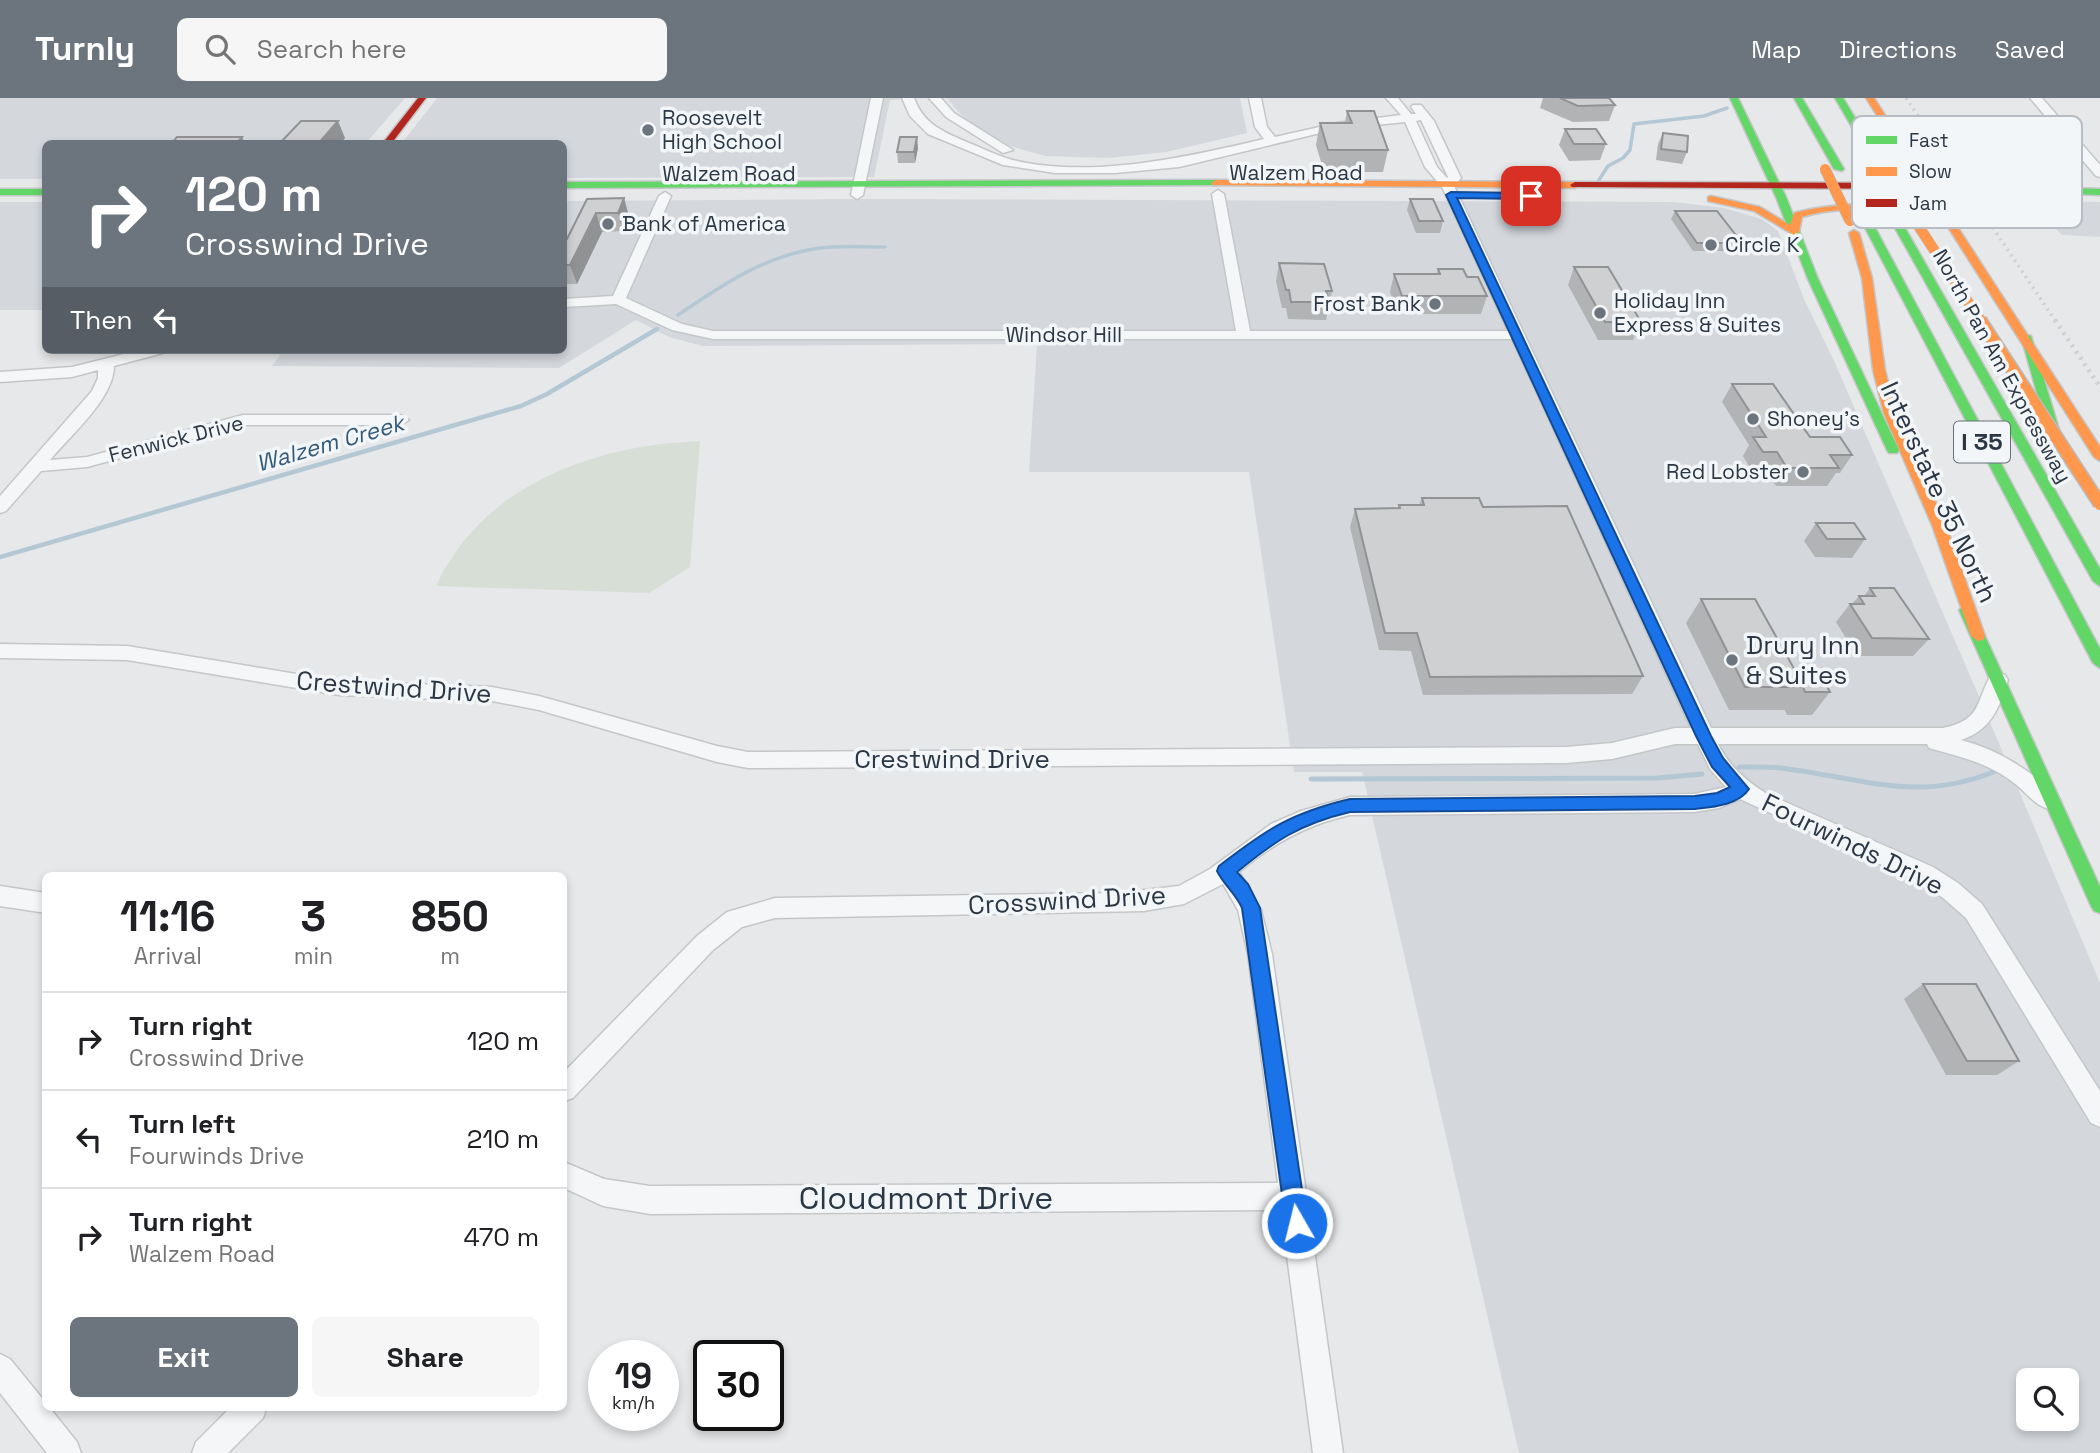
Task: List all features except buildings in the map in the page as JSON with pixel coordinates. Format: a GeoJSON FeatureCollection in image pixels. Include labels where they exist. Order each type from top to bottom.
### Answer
{"type":"FeatureCollection","features":[{"type":"Feature","properties":{"kind":"main road"},"geometry":{"type":"LineString","coordinates":[[389,140],[422,98]]}},
{"type":"Feature","properties":{"kind":"main road","name":"Interstate 35 North"},"geometry":{"type":"LineString","coordinates":[[1734,98],[1778,192],[1813,279],[2100,906]]}},
{"type":"Feature","properties":{"kind":"main road","name":"North Pan Am Expressway"},"geometry":{"type":"LineString","coordinates":[[1798,98],[1852,209]]}},
{"type":"Feature","properties":{"kind":"main road","name":"North Pan Am Expressway"},"geometry":{"type":"LineString","coordinates":[[1828,98],[1852,136]]}},
{"type":"Feature","properties":{"kind":"main road"},"geometry":{"type":"LineString","coordinates":[[1839,98],[1852,125]]}},
{"type":"Feature","properties":{"kind":"main road"},"geometry":{"type":"LineString","coordinates":[[1870,98],[1881,116]]}},
{"type":"Feature","properties":{"kind":"main road"},"geometry":{"type":"LineString","coordinates":[[1694,192],[1739,177],[1761,155],[1787,168],[1816,174],[1852,175]]}},
{"type":"Feature","properties":{"kind":"main road","name":"Walzem Road"},"geometry":{"type":"LineString","coordinates":[[567,196],[1198,182],[1302,183],[1449,190]]}},
{"type":"Feature","properties":{"kind":"main road"},"geometry":{"type":"LineString","coordinates":[[665,195],[681,189],[758,183]]}},
{"type":"Feature","properties":{"kind":"main road","name":"Walzem Road"},"geometry":{"type":"LineString","coordinates":[[567,185],[758,183],[858,188],[1218,194],[1449,190],[1852,192]]}},
{"type":"Feature","properties":{"kind":"main road"},"geometry":{"type":"LineString","coordinates":[[1218,194],[1218,190],[1225,188],[1302,183]]}},
{"type":"Feature","properties":{"kind":"main road"},"geometry":{"type":"LineString","coordinates":[[0,192],[42,192]]}},
{"type":"Feature","properties":{"kind":"main road"},"geometry":{"type":"LineString","coordinates":[[1694,192],[1757,209],[1794,232]]}},
{"type":"Feature","properties":{"kind":"main road","name":"Walzem Road"},"geometry":{"type":"LineString","coordinates":[[2082,192],[2100,192]]}},
{"type":"Feature","properties":{"kind":"main road"},"geometry":{"type":"LineString","coordinates":[[1794,232],[1794,220],[1801,212],[1852,210]]}},
{"type":"Feature","properties":{"kind":"main road"},"geometry":{"type":"LineString","coordinates":[[1859,228],[1879,370],[1890,414],[1939,525],[1978,636]]}},
{"type":"Feature","properties":{"kind":"main road","name":"North Pan Am Expressway"},"geometry":{"type":"LineString","coordinates":[[1862,228],[2100,663]]}},
{"type":"Feature","properties":{"kind":"main road","name":"North Pan Am Expressway"},"geometry":{"type":"LineString","coordinates":[[1900,228],[2100,581]]}},
{"type":"Feature","properties":{"kind":"main road"},"geometry":{"type":"LineString","coordinates":[[1913,228],[2100,504]]}},
{"type":"Feature","properties":{"kind":"main road"},"geometry":{"type":"LineString","coordinates":[[1954,228],[2026,336],[2100,457]]}},
{"type":"Feature","properties":{"kind":"main road"},"geometry":{"type":"LineString","coordinates":[[2026,336],[2065,468],[2078,500]]}},
{"type":"Feature","properties":{"kind":"street"},"geometry":{"type":"LineString","coordinates":[[858,188],[877,98]]}},
{"type":"Feature","properties":{"kind":"street"},"geometry":{"type":"LineString","coordinates":[[908,98],[920,123],[932,132],[991,156],[1031,167],[1115,169],[1201,159],[1268,136]]}},
{"type":"Feature","properties":{"kind":"street"},"geometry":{"type":"LineString","coordinates":[[935,98],[950,115],[1007,150],[1027,157],[1053,160],[1114,161],[1171,155],[1413,110]]}},
{"type":"Feature","properties":{"kind":"street"},"geometry":{"type":"LineString","coordinates":[[1255,98],[1268,136]]}},
{"type":"Feature","properties":{"kind":"street"},"geometry":{"type":"LineString","coordinates":[[1392,98],[1413,110]]}},
{"type":"Feature","properties":{"kind":"street"},"geometry":{"type":"LineString","coordinates":[[2036,98],[2051,116]]}},
{"type":"Feature","properties":{"kind":"street","name":"Fourwinds Drive"},"geometry":{"type":"LineString","coordinates":[[1413,110],[1436,177],[1449,190],[1717,762],[1741,789],[1779,810],[1926,874],[1966,904],[1990,934],[2100,1114]]}},
{"type":"Feature","properties":{"kind":"street"},"geometry":{"type":"LineString","coordinates":[[920,123],[950,115]]}},
{"type":"Feature","properties":{"kind":"street"},"geometry":{"type":"LineString","coordinates":[[2082,152],[2100,173]]}},
{"type":"Feature","properties":{"kind":"street"},"geometry":{"type":"LineString","coordinates":[[1198,182],[1212,169],[1201,159]]}},
{"type":"Feature","properties":{"kind":"street"},"geometry":{"type":"LineString","coordinates":[[1218,194],[1244,335]]}},
{"type":"Feature","properties":{"kind":"street"},"geometry":{"type":"LineString","coordinates":[[567,303],[618,300],[665,195]]}},
{"type":"Feature","properties":{"kind":"street","name":"Windsor Hill"},"geometry":{"type":"LineString","coordinates":[[618,300],[677,327],[713,335],[1517,335]]}},
{"type":"Feature","properties":{"kind":"street"},"geometry":{"type":"LineString","coordinates":[[0,377],[51,375],[106,365],[144,354]]}},
{"type":"Feature","properties":{"kind":"street"},"geometry":{"type":"LineString","coordinates":[[0,508],[8,488],[35,466],[99,393],[106,378],[106,365]]}},
{"type":"Feature","properties":{"kind":"street","name":"Fenwick Drive"},"geometry":{"type":"LineString","coordinates":[[35,466],[87,462],[243,420],[401,420]]}},
{"type":"Feature","properties":{"kind":"street","name":"Crestwind Drive"},"geometry":{"type":"LineString","coordinates":[[0,651],[127,653],[339,688],[492,694],[539,703],[717,754],[748,760],[1566,755],[1612,751],[1655,739],[1703,736],[1913,737],[1957,734],[1971,729],[1983,719],[1998,680]]}},
{"type":"Feature","properties":{"kind":"street","name":"Crestwind Drive"},"geometry":{"type":"LineString","coordinates":[[1913,737],[1991,756],[2024,778],[2057,809]]}},
{"type":"Feature","properties":{"kind":"street","name":"Crosswind Drive"},"geometry":{"type":"LineString","coordinates":[[567,1086],[705,943],[735,919],[775,908],[1119,903],[1157,899],[1184,894],[1225,871],[1270,836],[1312,815],[1350,806],[1695,803],[1720,799],[1741,789]]}},
{"type":"Feature","properties":{"kind":"street"},"geometry":{"type":"LineString","coordinates":[[1225,871],[1242,889],[1251,908],[1328,1453]]}},
{"type":"Feature","properties":{"kind":"street"},"geometry":{"type":"LineString","coordinates":[[0,896],[42,902]]}},
{"type":"Feature","properties":{"kind":"street","name":"Cloudmont Drive"},"geometry":{"type":"LineString","coordinates":[[567,1176],[603,1192],[650,1199],[1293,1196]]}},
{"type":"Feature","properties":{"kind":"street"},"geometry":{"type":"LineString","coordinates":[[0,1369],[66,1453]]}},
{"type":"Feature","properties":{"kind":"street"},"geometry":{"type":"LineString","coordinates":[[208,1453],[249,1411]]}},
{"type":"Feature","properties":{"kind":"shaded area"},"geometry":{"type":"Polygon","coordinates":[[[0,98],[405,98],[369,140],[42,140],[42,179],[0,179],[0,98]]]}},
{"type":"Feature","properties":{"kind":"shaded area","name":"Roosevelt High School"},"geometry":{"type":"Polygon","coordinates":[[[437,98],[923,98],[890,100],[874,177],[567,178],[567,140],[404,140],[437,98]]]}},
{"type":"Feature","properties":{"kind":"shaded area"},"geometry":{"type":"Polygon","coordinates":[[[947,98],[1240,98],[1247,133],[1166,152],[1109,158],[1045,156],[1010,146],[979,129],[960,114],[947,98]]]}},
{"type":"Feature","properties":{"kind":"shaded area"},"geometry":{"type":"Polygon","coordinates":[[[856,199],[1674,202],[1724,208],[1762,219],[1778,231],[1804,299],[1835,363],[2100,983],[2100,1453],[1519,1453],[1362,772],[1294,772],[1249,472],[1029,472],[1037,344],[703,346],[669,337],[636,320],[559,368],[272,366],[281,354],[567,354],[567,201],[856,199]]]}},
{"type":"Feature","properties":{"kind":"shaded area"},"geometry":{"type":"Polygon","coordinates":[[[0,202],[42,202],[42,310],[0,310],[0,202]]]}},
{"type":"Feature","properties":{"kind":"shaded area"},"geometry":{"type":"Polygon","coordinates":[[[2082,202],[2100,202],[2100,237],[2062,235],[2055,228],[2082,228],[2082,202]]]}},
{"type":"Feature","properties":{"kind":"shaded area"},"geometry":{"type":"Polygon","coordinates":[[[700,441],[690,567],[649,593],[436,586],[457,551],[482,521],[512,496],[546,477],[621,451],[700,441]]]}},
{"type":"Feature","properties":{"kind":"waterway","name":"Walzem Creek"},"geometry":{"type":"LineString","coordinates":[[1599,180],[1608,166],[1623,158],[1630,150],[1634,124],[1704,116],[1727,108]]}},
{"type":"Feature","properties":{"kind":"waterway","name":"Walzem Creek"},"geometry":{"type":"LineString","coordinates":[[678,315],[728,282],[781,257],[828,247],[885,247]]}},
{"type":"Feature","properties":{"kind":"waterway","name":"Walzem Creek"},"geometry":{"type":"LineString","coordinates":[[0,557],[521,406],[547,394],[657,329]]}},
{"type":"Feature","properties":{"kind":"waterway"},"geometry":{"type":"LineString","coordinates":[[1739,767],[1782,768],[1892,786],[1916,787],[1968,781],[1996,771]]}},
{"type":"Feature","properties":{"kind":"waterway"},"geometry":{"type":"LineString","coordinates":[[1311,779],[1658,778],[1702,774]]}},
{"type":"Feature","properties":{"kind":"railway"},"geometry":{"type":"LineString","coordinates":[[1906,98],[1918,116]]}},
{"type":"Feature","properties":{"kind":"railway"},"geometry":{"type":"LineString","coordinates":[[1993,228],[2056,322]]}},
{"type":"Feature","properties":{"kind":"railway"},"geometry":{"type":"LineString","coordinates":[[2055,320],[2100,387]]}},
{"type":"Feature","properties":{"kind":"traffic: fast"},"geometry":{"type":"LineString","coordinates":[[1734,98],[1781,197],[1813,279],[1893,450]]}},
{"type":"Feature","properties":{"kind":"traffic: fast"},"geometry":{"type":"LineString","coordinates":[[1798,98],[1839,169]]}},
{"type":"Feature","properties":{"kind":"traffic: fast"},"geometry":{"type":"LineString","coordinates":[[1839,98],[1852,120]]}},
{"type":"Feature","properties":{"kind":"traffic: fast"},"geometry":{"type":"LineString","coordinates":[[567,185],[1216,183]]}},
{"type":"Feature","properties":{"kind":"traffic: fast"},"geometry":{"type":"LineString","coordinates":[[2082,191],[2100,192]]}},
{"type":"Feature","properties":{"kind":"traffic: fast"},"geometry":{"type":"LineString","coordinates":[[0,192],[42,192]]}},
{"type":"Feature","properties":{"kind":"traffic: fast"},"geometry":{"type":"LineString","coordinates":[[1870,228],[2100,663]]}},
{"type":"Feature","properties":{"kind":"traffic: fast"},"geometry":{"type":"LineString","coordinates":[[1900,228],[2100,581]]}},
{"type":"Feature","properties":{"kind":"traffic: fast"},"geometry":{"type":"LineString","coordinates":[[2026,336],[2054,433]]}},
{"type":"Feature","properties":{"kind":"traffic: fast"},"geometry":{"type":"LineString","coordinates":[[1966,610],[2100,906]]}},
{"type":"Feature","properties":{"kind":"traffic: slow"},"geometry":{"type":"LineString","coordinates":[[1870,98],[1882,116]]}},
{"type":"Feature","properties":{"kind":"traffic: slow"},"geometry":{"type":"LineString","coordinates":[[1825,169],[1850,221]]}},
{"type":"Feature","properties":{"kind":"traffic: slow"},"geometry":{"type":"LineString","coordinates":[[1216,183],[1575,185]]}},
{"type":"Feature","properties":{"kind":"traffic: slow"},"geometry":{"type":"LineString","coordinates":[[1711,199],[1757,209],[1794,232]]}},
{"type":"Feature","properties":{"kind":"traffic: slow"},"geometry":{"type":"LineString","coordinates":[[1794,232],[1797,215],[1813,210],[1852,206]]}},
{"type":"Feature","properties":{"kind":"traffic: slow"},"geometry":{"type":"LineString","coordinates":[[1920,228],[2100,504]]}},
{"type":"Feature","properties":{"kind":"traffic: slow"},"geometry":{"type":"LineString","coordinates":[[1953,228],[2100,457]]}},
{"type":"Feature","properties":{"kind":"traffic: slow"},"geometry":{"type":"LineString","coordinates":[[1854,233],[1867,278],[1879,370],[1890,414],[1939,525],[1978,636]]}},
{"type":"Feature","properties":{"kind":"traffic: jam"},"geometry":{"type":"LineString","coordinates":[[389,140],[422,98]]}},
{"type":"Feature","properties":{"kind":"traffic: jam"},"geometry":{"type":"LineString","coordinates":[[1575,185],[1852,186]]}},
{"type":"Feature","properties":{"kind":"place","name":"Roosevelt High School"},"geometry":{"type":"Point","coordinates":[648,130]}},
{"type":"Feature","properties":{"kind":"place","name":"Bank of America"},"geometry":{"type":"Point","coordinates":[608,224]}},
{"type":"Feature","properties":{"kind":"place","name":"Circle K"},"geometry":{"type":"Point","coordinates":[1711,245]}},
{"type":"Feature","properties":{"kind":"place","name":"Frost Bank"},"geometry":{"type":"Point","coordinates":[1435,304]}},
{"type":"Feature","properties":{"kind":"place","name":"Holiday Inn Express & Suites"},"geometry":{"type":"Point","coordinates":[1600,313]}},
{"type":"Feature","properties":{"kind":"place","name":"Shoney's"},"geometry":{"type":"Point","coordinates":[1753,419]}},
{"type":"Feature","properties":{"kind":"place","name":"Red Lobster"},"geometry":{"type":"Point","coordinates":[1803,472]}},
{"type":"Feature","properties":{"kind":"place","name":"Drury Inn & Suites"},"geometry":{"type":"Point","coordinates":[1732,660]}},
{"type":"Feature","properties":{"kind":"route"},"geometry":{"type":"LineString","coordinates":[[1297,1223],[1260,954],[1251,908],[1242,889],[1225,871],[1270,836],[1312,815],[1350,806],[1695,803],[1720,799],[1741,789],[1717,762],[1703,736],[1451,195],[1531,196]]}}]}
